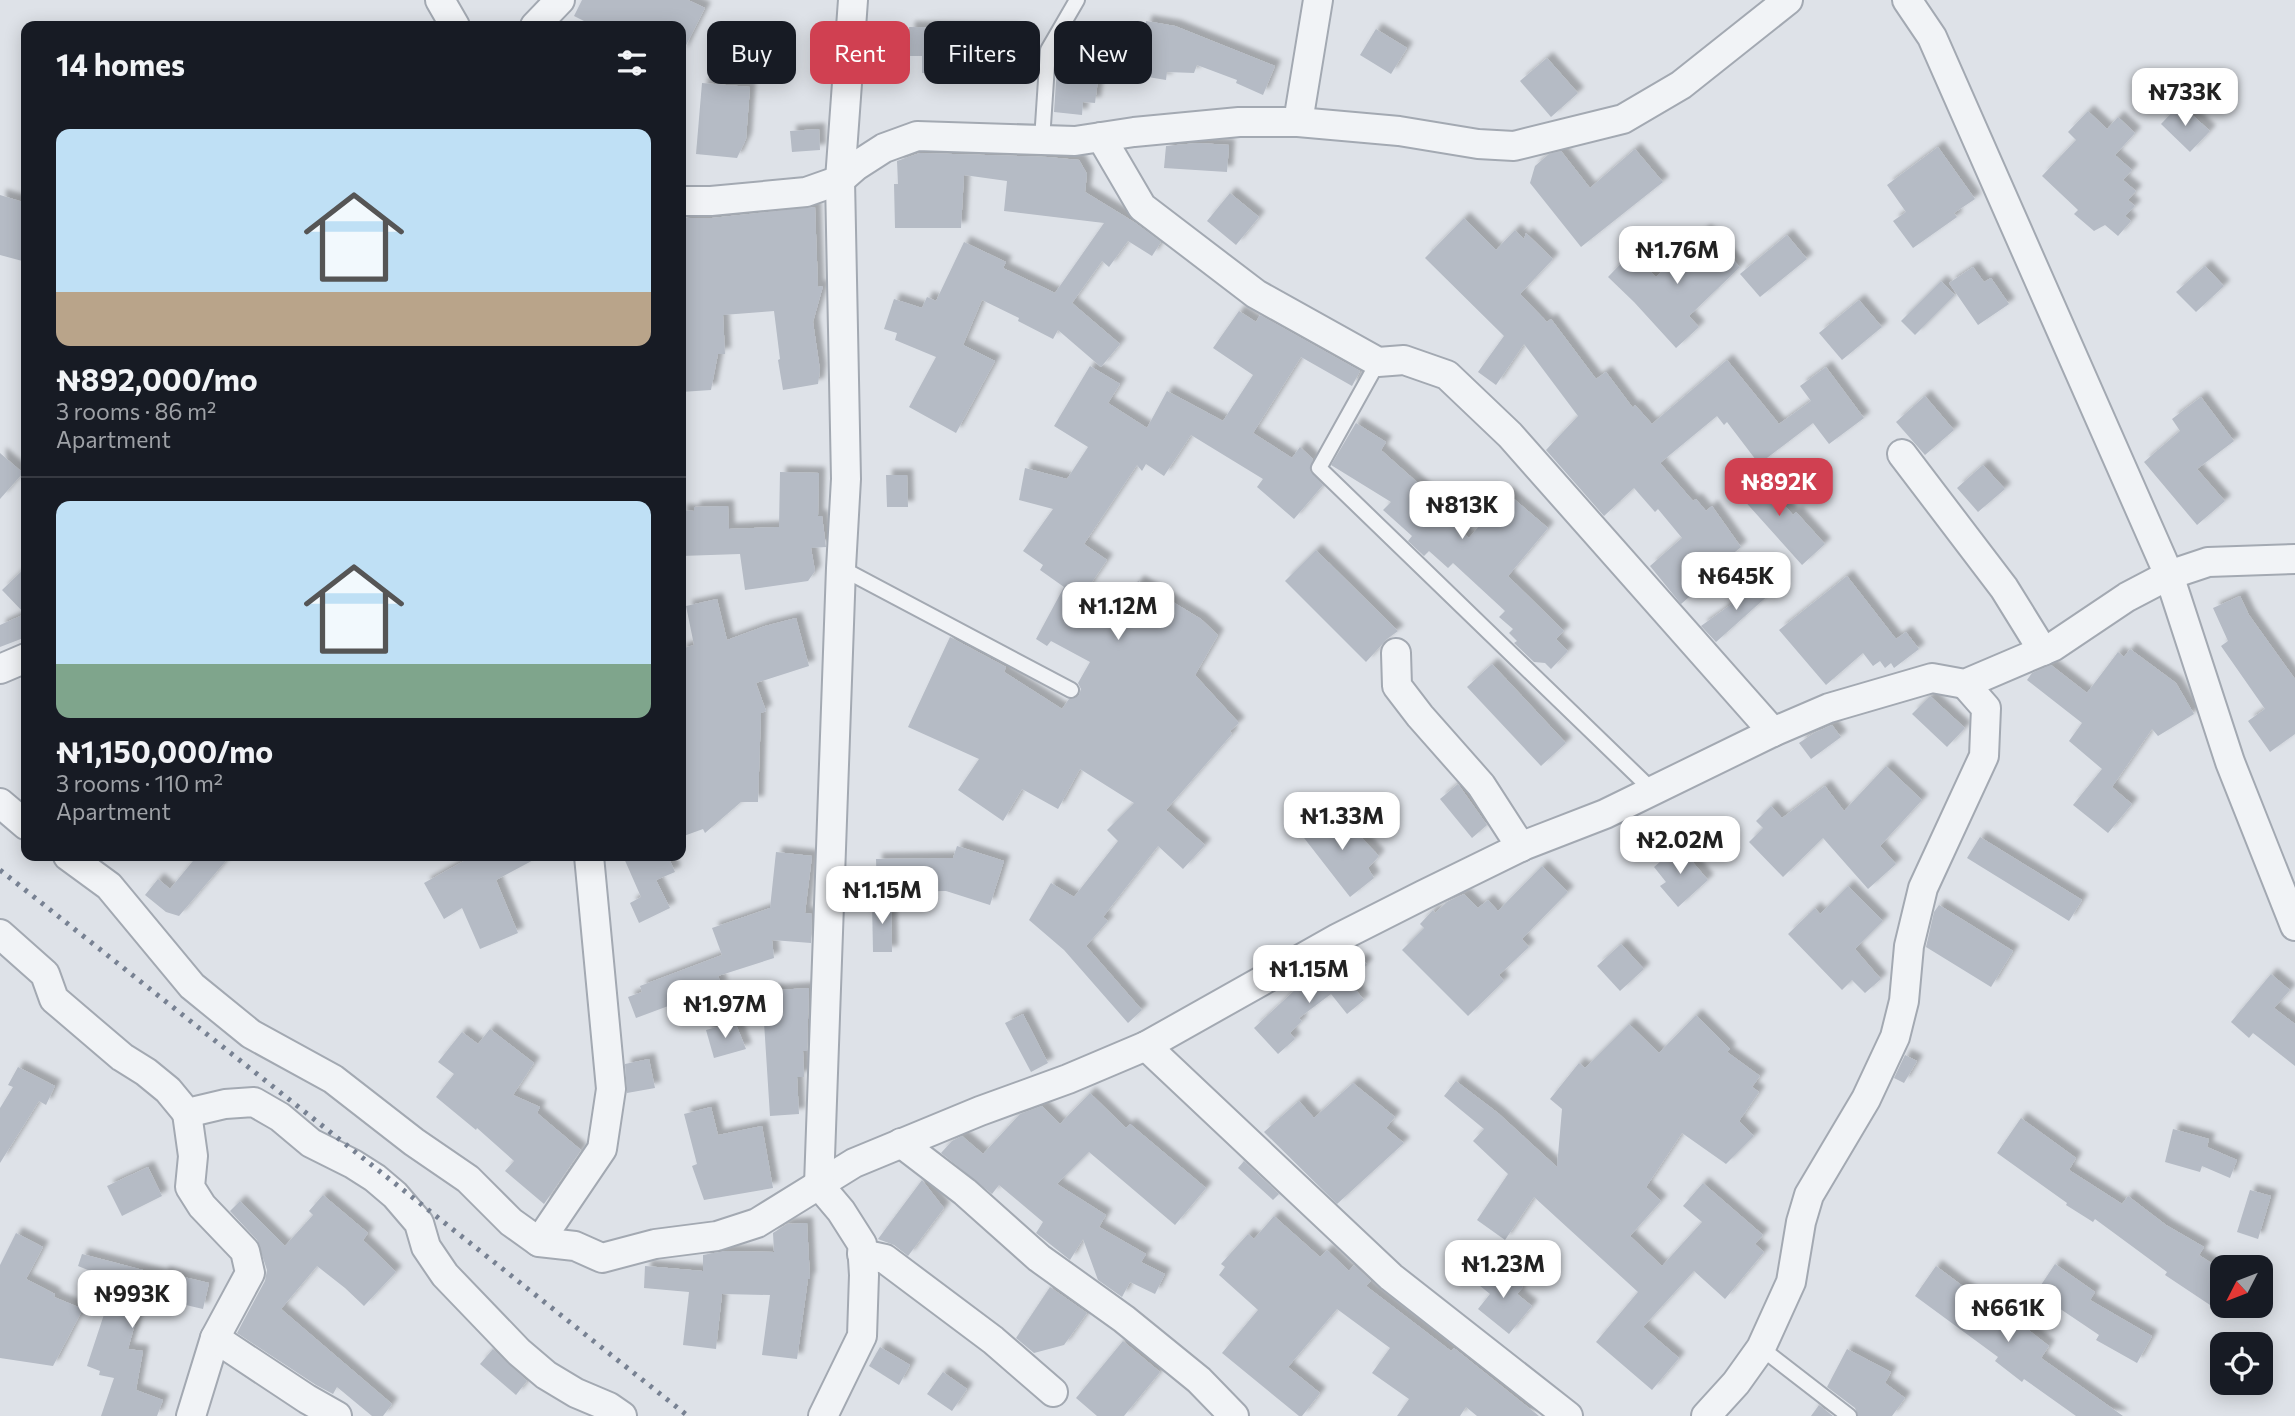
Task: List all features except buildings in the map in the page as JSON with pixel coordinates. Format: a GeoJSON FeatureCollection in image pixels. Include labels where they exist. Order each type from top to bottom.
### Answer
{"type":"FeatureCollection","features":[{"type":"Feature","properties":{"kind":"street"},"geometry":{"type":"LineString","coordinates":[[440,0],[452,21]]}},
{"type":"Feature","properties":{"kind":"street"},"geometry":{"type":"LineString","coordinates":[[540,21],[559,0]]}},
{"type":"Feature","properties":{"kind":"street"},"geometry":{"type":"LineString","coordinates":[[823,1416],[862,1336],[862,1244],[841,1211],[819,1185],[846,479],[841,180],[853,0]]}},
{"type":"Feature","properties":{"kind":"street"},"geometry":{"type":"LineString","coordinates":[[1298,122],[1318,0]]}},
{"type":"Feature","properties":{"kind":"street"},"geometry":{"type":"LineString","coordinates":[[686,201],[806,192],[841,180],[856,166],[884,148],[917,136],[1075,141],[1239,122],[1298,122],[1399,131],[1478,145],[1514,146],[1623,119],[1681,85],[1788,0]]}},
{"type":"Feature","properties":{"kind":"street"},"geometry":{"type":"LineString","coordinates":[[1907,0],[1932,37],[2169,575],[2230,762],[2295,926]]}},
{"type":"Feature","properties":{"kind":"street"},"geometry":{"type":"LineString","coordinates":[[1101,137],[1142,207],[1256,294],[1378,362],[1405,360],[1447,375],[1510,435],[1773,732]]}},
{"type":"Feature","properties":{"kind":"street"},"geometry":{"type":"LineString","coordinates":[[1902,454],[2004,588],[2043,650]]}},
{"type":"Feature","properties":{"kind":"street"},"geometry":{"type":"LineString","coordinates":[[75,861],[109,886],[192,986],[251,1034],[333,1079],[468,1180],[511,1222],[539,1242],[575,1246],[602,1258],[655,1244],[717,1236],[757,1223],[854,1163],[1146,1046],[1338,938],[1521,848],[1605,814],[1773,732],[1829,708],[1931,678],[1965,684],[2054,646],[2127,597],[2169,575],[2208,562],[2295,559]]}},
{"type":"Feature","properties":{"kind":"street"},"geometry":{"type":"LineString","coordinates":[[1396,653],[1397,686],[1481,785],[1521,848]]}},
{"type":"Feature","properties":{"kind":"street"},"geometry":{"type":"LineString","coordinates":[[0,669],[21,659]]}},
{"type":"Feature","properties":{"kind":"street"},"geometry":{"type":"LineString","coordinates":[[1706,1416],[1737,1383],[1761,1348],[1791,1282],[1801,1222],[1809,1195],[1866,1099],[1895,1037],[1904,1001],[1909,946],[1923,888],[1984,756],[1986,708],[1965,684]]}},
{"type":"Feature","properties":{"kind":"street"},"geometry":{"type":"LineString","coordinates":[[0,803],[21,821]]}},
{"type":"Feature","properties":{"kind":"street"},"geometry":{"type":"LineString","coordinates":[[539,1242],[602,1149],[611,1089],[589,861]]}},
{"type":"Feature","properties":{"kind":"street"},"geometry":{"type":"LineString","coordinates":[[0,934],[45,974],[54,999],[122,1057],[168,1090],[187,1113],[192,1156],[190,1187],[202,1206],[244,1251],[250,1273],[215,1338],[191,1416]]}},
{"type":"Feature","properties":{"kind":"street"},"geometry":{"type":"LineString","coordinates":[[1146,1046],[1391,1277],[1568,1416]]}},
{"type":"Feature","properties":{"kind":"street"},"geometry":{"type":"LineString","coordinates":[[187,1113],[225,1104],[254,1102],[280,1117],[311,1143],[374,1178],[395,1195],[419,1223],[426,1247],[445,1275],[519,1352],[546,1375],[622,1416]]}},
{"type":"Feature","properties":{"kind":"street"},"geometry":{"type":"LineString","coordinates":[[901,1143],[965,1192],[1039,1258],[1124,1319],[1188,1371],[1234,1416]]}},
{"type":"Feature","properties":{"kind":"street"},"geometry":{"type":"LineString","coordinates":[[863,1254],[885,1259],[993,1340],[1053,1392]]}},
{"type":"Feature","properties":{"kind":"street"},"geometry":{"type":"LineString","coordinates":[[215,1338],[337,1416]]}},
{"type":"Feature","properties":{"kind":"lane"},"geometry":{"type":"LineString","coordinates":[[1042,141],[1048,50],[1077,0]]}},
{"type":"Feature","properties":{"kind":"lane"},"geometry":{"type":"LineString","coordinates":[[1378,362],[1319,468],[1652,790]]}},
{"type":"Feature","properties":{"kind":"lane"},"geometry":{"type":"LineString","coordinates":[[841,568],[1071,690]]}},
{"type":"Feature","properties":{"kind":"lane"},"geometry":{"type":"LineString","coordinates":[[1761,1348],[1849,1416]]}},
{"type":"Feature","properties":{"kind":"railway"},"geometry":{"type":"LineString","coordinates":[[0,870],[688,1416]]}}]}
